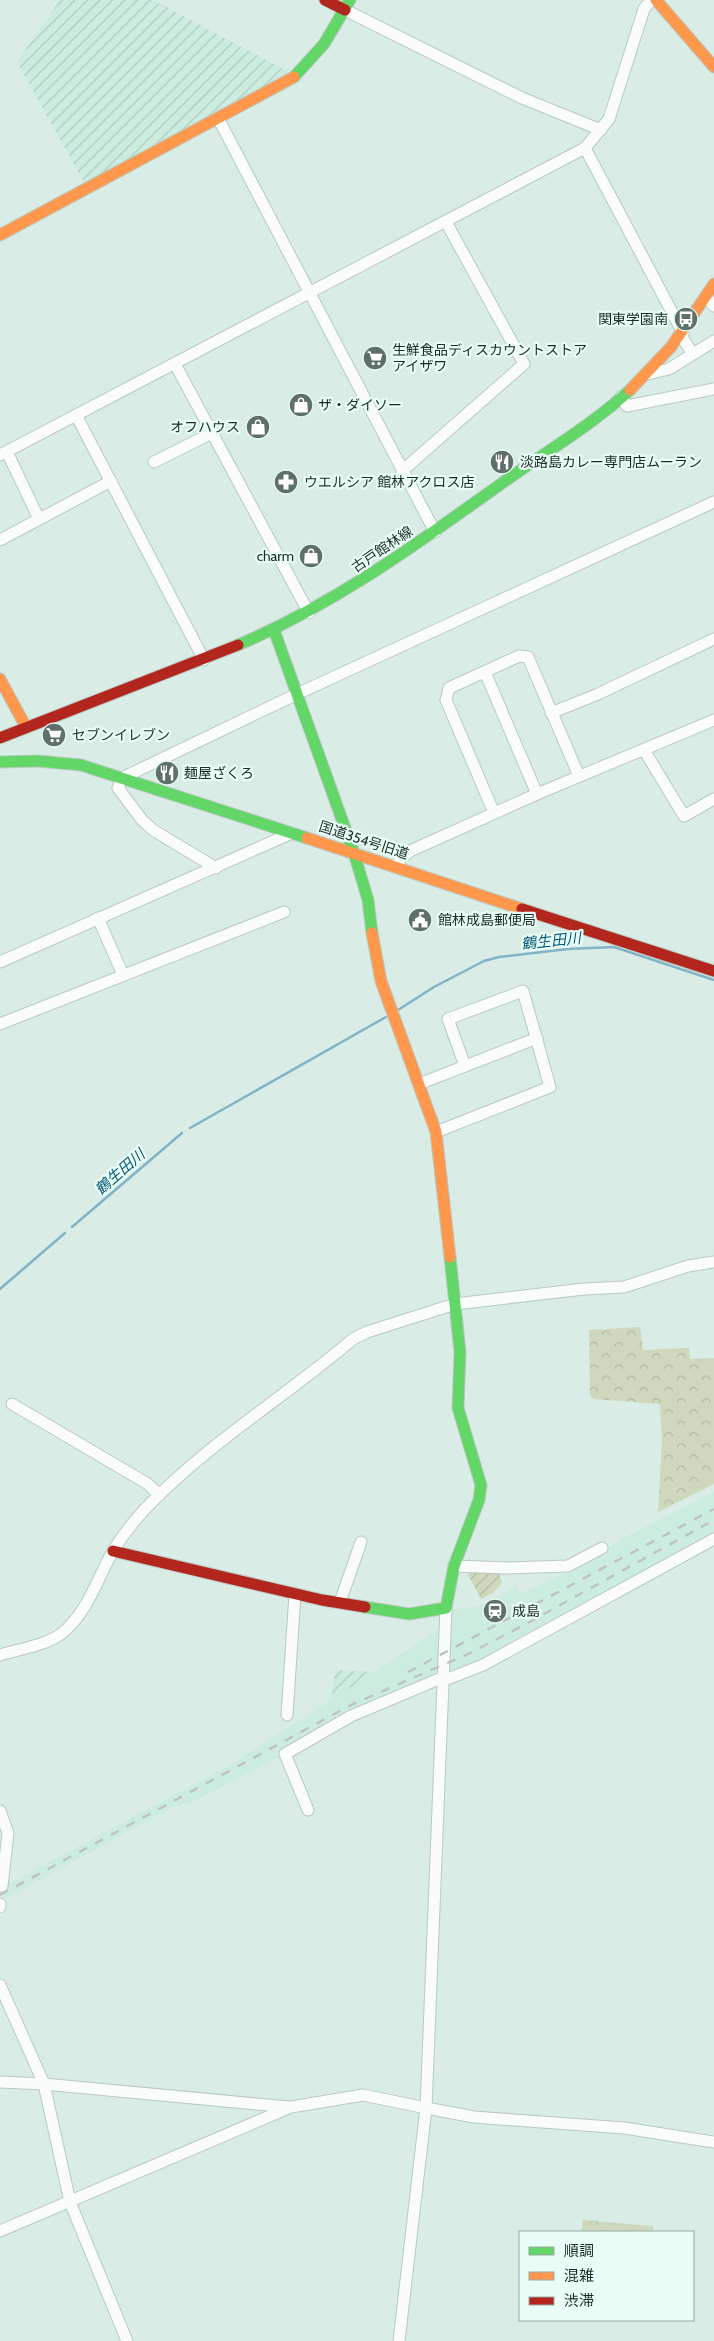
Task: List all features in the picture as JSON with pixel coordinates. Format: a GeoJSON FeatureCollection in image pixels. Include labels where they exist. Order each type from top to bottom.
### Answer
{"type":"FeatureCollection","features":[{"type":"Feature","properties":{"kind":"street"},"geometry":{"type":"LineString","coordinates":[[326,0],[348,5],[522,98],[601,130]]}},
{"type":"Feature","properties":{"kind":"street"},"geometry":{"type":"LineString","coordinates":[[39,519],[3,454],[585,148],[610,119],[644,9],[651,0]]}},
{"type":"Feature","properties":{"kind":"street"},"geometry":{"type":"LineString","coordinates":[[656,0],[714,67]]}},
{"type":"Feature","properties":{"kind":"street"},"geometry":{"type":"LineString","coordinates":[[0,235],[276,90],[300,73],[322,50],[348,5]]}},
{"type":"Feature","properties":{"kind":"street"},"geometry":{"type":"LineString","coordinates":[[219,120],[435,532]]}},
{"type":"Feature","properties":{"kind":"street"},"geometry":{"type":"LineString","coordinates":[[585,148],[683,333],[683,339],[694,354]]}},
{"type":"Feature","properties":{"kind":"street"},"geometry":{"type":"LineString","coordinates":[[402,470],[524,364],[446,222]]}},
{"type":"Feature","properties":{"kind":"street","name":"古戸館林線"},"geometry":{"type":"LineString","coordinates":[[2,735],[204,660],[309,613],[435,532],[621,398],[648,374],[683,333],[714,284]]}},
{"type":"Feature","properties":{"kind":"street"},"geometry":{"type":"LineString","coordinates":[[706,297],[714,306]]}},
{"type":"Feature","properties":{"kind":"street"},"geometry":{"type":"LineString","coordinates":[[648,374],[669,369],[714,341]]}},
{"type":"Feature","properties":{"kind":"street"},"geometry":{"type":"LineString","coordinates":[[175,364],[309,613]]}},
{"type":"Feature","properties":{"kind":"street"},"geometry":{"type":"LineString","coordinates":[[621,398],[627,406],[714,389]]}},
{"type":"Feature","properties":{"kind":"street"},"geometry":{"type":"LineString","coordinates":[[76,415],[204,660]]}},
{"type":"Feature","properties":{"kind":"street"},"geometry":{"type":"LineString","coordinates":[[154,462],[212,432]]}},
{"type":"Feature","properties":{"kind":"street"},"geometry":{"type":"LineString","coordinates":[[0,540],[111,481]]}},
{"type":"Feature","properties":{"kind":"street"},"geometry":{"type":"LineString","coordinates":[[216,868],[153,830],[142,820],[118,788],[122,778],[297,694],[714,502]]}},
{"type":"Feature","properties":{"kind":"street"},"geometry":{"type":"LineString","coordinates":[[274,630],[354,853],[368,900],[374,951],[381,982],[436,1132],[460,1352],[458,1408],[481,1485],[479,1500],[454,1566],[447,1596],[426,2108],[399,2341]]}},
{"type":"Feature","properties":{"kind":"street"},"geometry":{"type":"LineString","coordinates":[[551,713],[598,694],[714,639]]}},
{"type":"Feature","properties":{"kind":"street"},"geometry":{"type":"LineString","coordinates":[[494,813],[446,700],[449,688],[519,656],[528,657],[579,776]]}},
{"type":"Feature","properties":{"kind":"street"},"geometry":{"type":"LineString","coordinates":[[485,672],[537,794]]}},
{"type":"Feature","properties":{"kind":"street"},"geometry":{"type":"LineString","coordinates":[[0,679],[26,727]]}},
{"type":"Feature","properties":{"kind":"street"},"geometry":{"type":"LineString","coordinates":[[396,866],[410,851],[494,813],[579,776],[712,724]]}},
{"type":"Feature","properties":{"kind":"street"},"geometry":{"type":"LineString","coordinates":[[644,750],[684,816],[714,799]]}},
{"type":"Feature","properties":{"kind":"street","name":"国道354号旧道"},"geometry":{"type":"LineString","coordinates":[[0,762],[60,762],[80,765],[292,832],[714,971]]}},
{"type":"Feature","properties":{"kind":"street"},"geometry":{"type":"LineString","coordinates":[[0,962],[216,868],[292,832]]}},
{"type":"Feature","properties":{"kind":"street"},"geometry":{"type":"LineString","coordinates":[[0,1024],[284,912]]}},
{"type":"Feature","properties":{"kind":"street"},"geometry":{"type":"LineString","coordinates":[[98,918],[123,975]]}},
{"type":"Feature","properties":{"kind":"street"},"geometry":{"type":"LineString","coordinates":[[436,1132],[550,1087],[524,991],[448,1019],[465,1066]]}},
{"type":"Feature","properties":{"kind":"street"},"geometry":{"type":"LineString","coordinates":[[419,1084],[537,1038]]}},
{"type":"Feature","properties":{"kind":"street"},"geometry":{"type":"LineString","coordinates":[[0,1655],[49,1640],[59,1635],[73,1623],[114,1551],[135,1521],[159,1495],[247,1421],[353,1339],[367,1332],[455,1304],[584,1289],[624,1287],[688,1266],[714,1262]]}},
{"type":"Feature","properties":{"kind":"street"},"geometry":{"type":"LineString","coordinates":[[12,1404],[148,1484],[159,1495]]}},
{"type":"Feature","properties":{"kind":"street"},"geometry":{"type":"LineString","coordinates":[[308,1810],[285,1754],[351,1716],[439,1679],[482,1666],[714,1539]]}},
{"type":"Feature","properties":{"kind":"street"},"geometry":{"type":"LineString","coordinates":[[340,1602],[361,1542]]}},
{"type":"Feature","properties":{"kind":"street"},"geometry":{"type":"LineString","coordinates":[[454,1566],[507,1568],[568,1566],[602,1548]]}},
{"type":"Feature","properties":{"kind":"street"},"geometry":{"type":"LineString","coordinates":[[114,1551],[295,1594],[409,1614],[446,1608]]}},
{"type":"Feature","properties":{"kind":"street"},"geometry":{"type":"LineString","coordinates":[[287,1715],[295,1594]]}},
{"type":"Feature","properties":{"kind":"street"},"geometry":{"type":"LineString","coordinates":[[0,1812],[8,1833],[2,1886]]}},
{"type":"Feature","properties":{"kind":"street"},"geometry":{"type":"LineString","coordinates":[[0,1985],[44,2084],[70,2202],[127,2341]]}},
{"type":"Feature","properties":{"kind":"street"},"geometry":{"type":"LineString","coordinates":[[0,2082],[44,2084],[291,2107]]}},
{"type":"Feature","properties":{"kind":"street"},"geometry":{"type":"LineString","coordinates":[[0,2231],[291,2107],[363,2095],[474,2117],[624,2128],[714,2142]]}},
{"type":"Feature","properties":{"kind":"shaded area"},"geometry":{"type":"Polygon","coordinates":[[[60,0],[153,0],[289,72],[268,87],[85,184],[17,62],[60,0]]]}},
{"type":"Feature","properties":{"kind":"shaded area"},"geometry":{"type":"Polygon","coordinates":[[[714,1492],[714,1536],[481,1663],[449,1672],[450,1610],[477,1607],[516,1587],[521,1594],[578,1567],[631,1534],[714,1492]]]}},
{"type":"Feature","properties":{"kind":"shaded area"},"geometry":{"type":"Polygon","coordinates":[[[443,1627],[441,1676],[411,1689],[407,1686],[394,1691],[395,1696],[194,1801],[171,1808],[4,1898],[3,1891],[7,1885],[237,1761],[443,1627]]]}},
{"type":"Feature","properties":{"kind":"shaded area"},"geometry":{"type":"Polygon","coordinates":[[[335,1670],[374,1672],[331,1700],[335,1670]]]}},
{"type":"Feature","properties":{"kind":"green space"},"geometry":{"type":"Polygon","coordinates":[[[640,1327],[643,1350],[689,1348],[690,1359],[714,1358],[714,1484],[658,1512],[662,1442],[660,1404],[594,1399],[590,1395],[589,1330],[640,1327]]]}},
{"type":"Feature","properties":{"kind":"green space"},"geometry":{"type":"Polygon","coordinates":[[[470,1572],[499,1573],[502,1583],[494,1592],[481,1599],[468,1575],[470,1572]]]}},
{"type":"Feature","properties":{"kind":"green space"},"geometry":{"type":"Polygon","coordinates":[[[583,2220],[653,2226],[653,2231],[581,2231],[583,2220]]]}},
{"type":"Feature","properties":{"kind":"waterway","name":"鶴生田川"},"geometry":{"type":"LineString","coordinates":[[398,1010],[434,987],[484,961],[499,957],[568,949],[614,947],[714,980]]}},
{"type":"Feature","properties":{"kind":"waterway","name":"鶴生田川"},"geometry":{"type":"LineString","coordinates":[[190,1128],[386,1017]]}},
{"type":"Feature","properties":{"kind":"waterway","name":"鶴生田川"},"geometry":{"type":"LineString","coordinates":[[72,1227],[182,1133]]}},
{"type":"Feature","properties":{"kind":"waterway","name":"鶴生田川"},"geometry":{"type":"LineString","coordinates":[[0,1289],[65,1233]]}},
{"type":"Feature","properties":{"kind":"railway"},"geometry":{"type":"LineString","coordinates":[[408,1672],[714,1509]]}},
{"type":"Feature","properties":{"kind":"railway"},"geometry":{"type":"LineString","coordinates":[[0,1895],[351,1705],[468,1654],[714,1520]]}},
{"type":"Feature","properties":{"kind":"traffic: fast"},"geometry":{"type":"LineString","coordinates":[[294,77],[324,44],[350,0]]}},
{"type":"Feature","properties":{"kind":"traffic: fast"},"geometry":{"type":"LineString","coordinates":[[238,645],[310,610],[378,570],[586,425],[630,390]]}},
{"type":"Feature","properties":{"kind":"traffic: fast"},"geometry":{"type":"LineString","coordinates":[[274,630],[354,853],[368,900],[372,933]]}},
{"type":"Feature","properties":{"kind":"traffic: fast"},"geometry":{"type":"LineString","coordinates":[[0,762],[38,761],[81,765],[307,838]]}},
{"type":"Feature","properties":{"kind":"traffic: fast"},"geometry":{"type":"LineString","coordinates":[[365,1607],[409,1614],[446,1608],[454,1566],[479,1500],[481,1485],[458,1408],[460,1352],[450,1257]]}},
{"type":"Feature","properties":{"kind":"traffic: slow"},"geometry":{"type":"LineString","coordinates":[[656,0],[714,67]]}},
{"type":"Feature","properties":{"kind":"traffic: slow"},"geometry":{"type":"LineString","coordinates":[[0,235],[294,77]]}},
{"type":"Feature","properties":{"kind":"traffic: slow"},"geometry":{"type":"LineString","coordinates":[[630,390],[671,347],[714,284]]}},
{"type":"Feature","properties":{"kind":"traffic: slow"},"geometry":{"type":"LineString","coordinates":[[0,679],[26,727]]}},
{"type":"Feature","properties":{"kind":"traffic: slow"},"geometry":{"type":"LineString","coordinates":[[307,838],[522,909]]}},
{"type":"Feature","properties":{"kind":"traffic: slow"},"geometry":{"type":"LineString","coordinates":[[372,933],[381,981],[436,1132],[450,1257]]}},
{"type":"Feature","properties":{"kind":"traffic: jam"},"geometry":{"type":"LineString","coordinates":[[325,0],[345,10]]}},
{"type":"Feature","properties":{"kind":"traffic: jam"},"geometry":{"type":"LineString","coordinates":[[0,738],[238,645]]}},
{"type":"Feature","properties":{"kind":"traffic: jam"},"geometry":{"type":"LineString","coordinates":[[522,909],[714,971]]}},
{"type":"Feature","properties":{"kind":"traffic: jam"},"geometry":{"type":"LineString","coordinates":[[113,1551],[322,1600],[365,1607]]}},
{"type":"Feature","properties":{"kind":"place","name":"関東学園南"},"geometry":{"type":"Point","coordinates":[686,319]}},
{"type":"Feature","properties":{"kind":"place","name":"生鮮食品ディスカウントストア アイザワ"},"geometry":{"type":"Point","coordinates":[375,358]}},
{"type":"Feature","properties":{"kind":"place","name":"ザ・ダイソー"},"geometry":{"type":"Point","coordinates":[301,405]}},
{"type":"Feature","properties":{"kind":"place","name":"オフハウス"},"geometry":{"type":"Point","coordinates":[258,427]}},
{"type":"Feature","properties":{"kind":"place","name":"淡路島カレー専門店ムーラン"},"geometry":{"type":"Point","coordinates":[502,462]}},
{"type":"Feature","properties":{"kind":"place","name":"ウエルシア 館林アクロス店"},"geometry":{"type":"Point","coordinates":[286,482]}},
{"type":"Feature","properties":{"kind":"place","name":"charm"},"geometry":{"type":"Point","coordinates":[311,556]}},
{"type":"Feature","properties":{"kind":"place","name":"セブンイレブン"},"geometry":{"type":"Point","coordinates":[54,735]}},
{"type":"Feature","properties":{"kind":"place","name":"麺屋ざくろ"},"geometry":{"type":"Point","coordinates":[167,773]}},
{"type":"Feature","properties":{"kind":"place","name":"館林成島郵便局"},"geometry":{"type":"Point","coordinates":[420,920]}},
{"type":"Feature","properties":{"kind":"place","name":"成島"},"geometry":{"type":"Point","coordinates":[495,1611]}}]}
